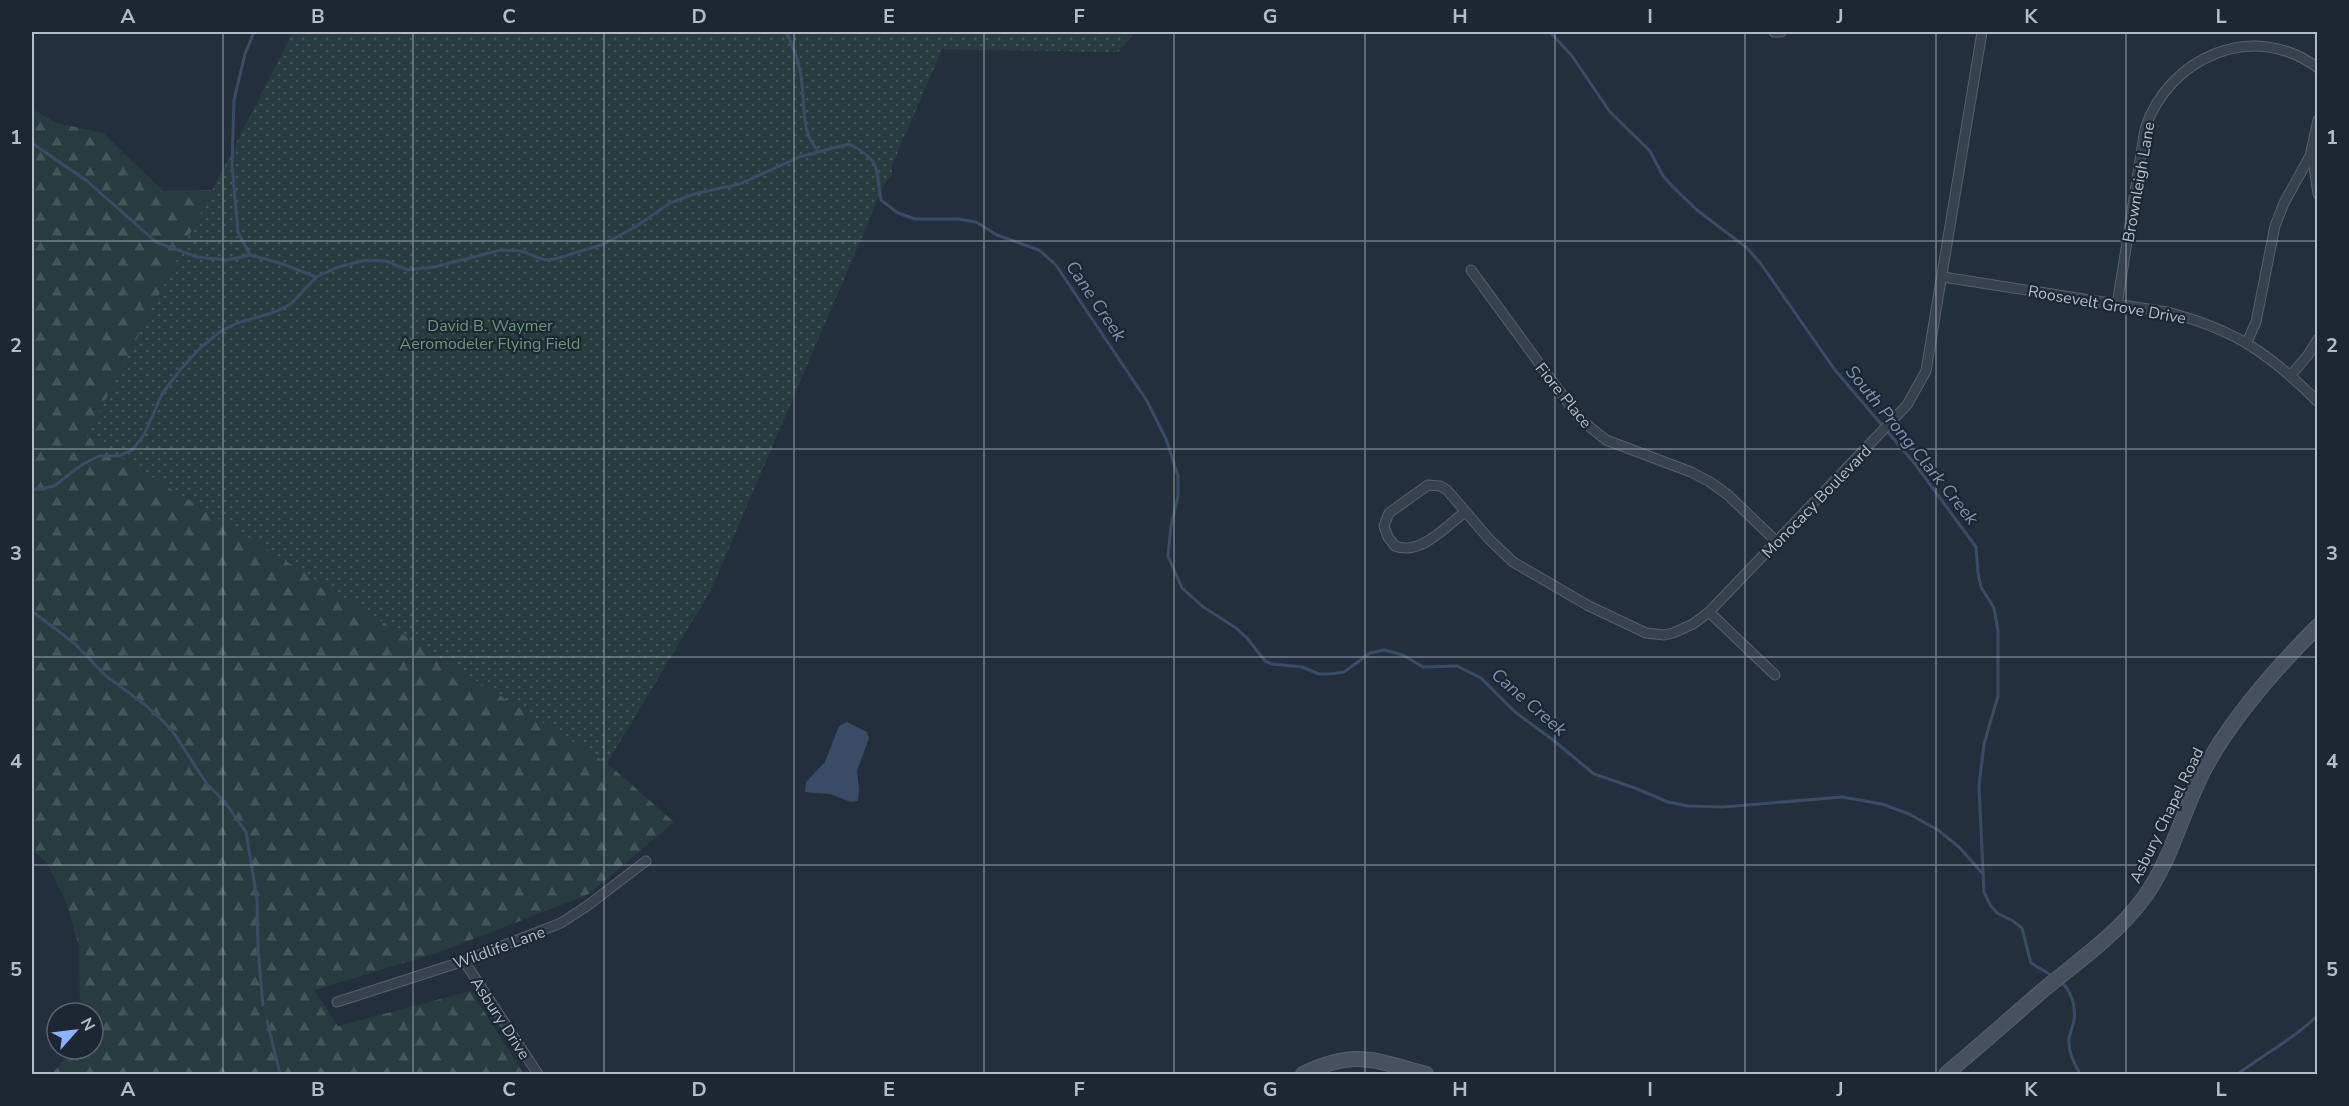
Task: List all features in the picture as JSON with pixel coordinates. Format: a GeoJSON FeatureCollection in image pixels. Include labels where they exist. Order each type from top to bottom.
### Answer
{"type":"FeatureCollection","features":[{"type":"Feature","properties":{"kind":"main road","name":"Asbury Chapel Road"},"geometry":{"type":"LineString","coordinates":[[1946,1074],[2112,932],[2142,899],[2166,860],[2195,788],[2215,751],[2257,694],[2318,626]]}},
{"type":"Feature","properties":{"kind":"main road"},"geometry":{"type":"LineString","coordinates":[[1303,1074],[1328,1063],[1351,1058],[1376,1060],[1426,1074]]}},
{"type":"Feature","properties":{"kind":"street"},"geometry":{"type":"LineString","coordinates":[[1774,32],[1781,32]]}},
{"type":"Feature","properties":{"kind":"street","name":"Monocacy Boulevard"},"geometry":{"type":"LineString","coordinates":[[1465,512],[1427,541],[1410,549],[1395,546],[1384,526],[1389,513],[1428,485],[1440,486],[1447,490],[1499,550],[1514,562],[1589,606],[1646,633],[1664,635],[1673,633],[1693,624],[1709,612],[1895,418],[1914,394],[1926,370],[1982,32]]}},
{"type":"Feature","properties":{"kind":"street","name":"Brownleigh Lane"},"geometry":{"type":"LineString","coordinates":[[2117,305],[2145,129],[2153,109],[2171,83],[2187,69],[2205,58],[2237,48],[2260,47],[2282,51],[2304,59],[2318,68]]}},
{"type":"Feature","properties":{"kind":"street"},"geometry":{"type":"LineString","coordinates":[[2247,342],[2256,322],[2275,226],[2284,203],[2312,151],[2318,120]]}},
{"type":"Feature","properties":{"kind":"street"},"geometry":{"type":"LineString","coordinates":[[2312,151],[2318,194]]}},
{"type":"Feature","properties":{"kind":"street","name":"Fiore Place"},"geometry":{"type":"LineString","coordinates":[[1471,270],[1564,400],[1596,434],[1615,444],[1691,472],[1710,482],[1728,495],[1777,542]]}},
{"type":"Feature","properties":{"kind":"street","name":"Roosevelt Grove Drive"},"geometry":{"type":"LineString","coordinates":[[1943,277],[2197,320],[2223,329],[2247,342],[2290,375],[2318,402]]}},
{"type":"Feature","properties":{"kind":"street"},"geometry":{"type":"LineString","coordinates":[[2290,375],[2308,355],[2318,339]]}},
{"type":"Feature","properties":{"kind":"street"},"geometry":{"type":"LineString","coordinates":[[1709,612],[1775,675]]}},
{"type":"Feature","properties":{"kind":"street","name":"Wildlife Lane"},"geometry":{"type":"LineString","coordinates":[[337,1002],[464,961],[561,923],[646,861]]}},
{"type":"Feature","properties":{"kind":"street","name":"Asbury Drive"},"geometry":{"type":"LineString","coordinates":[[464,961],[538,1074]]}},
{"type":"Feature","properties":{"kind":"green space","name":"David B. Waymer Aeromodeler Flying Field"},"geometry":{"type":"Polygon","coordinates":[[[293,32],[1135,32],[1118,52],[942,49],[892,165],[892,174],[885,183],[711,590],[607,763],[87,436],[293,32]]]}},
{"type":"Feature","properties":{"kind":"green space"},"geometry":{"type":"Polygon","coordinates":[[[1135,32],[1118,52],[942,49],[892,165],[160,481],[175,491],[711,590],[607,763],[674,822],[589,894],[437,953],[314,990],[338,1026],[471,991],[524,1074],[52,1074],[63,1061],[105,1061],[105,1001],[80,1001],[79,947],[66,902],[47,863],[32,850],[32,109],[57,123],[103,133],[163,191],[213,190],[159,296],[285,96],[1135,32]]]}},
{"type":"Feature","properties":{"kind":"water"},"geometry":{"type":"Polygon","coordinates":[[[847,722],[867,732],[869,738],[857,771],[858,801],[851,802],[830,794],[805,792],[806,782],[825,762],[839,726],[847,722]]]}},
{"type":"Feature","properties":{"kind":"waterway"},"geometry":{"type":"LineString","coordinates":[[250,255],[238,232],[232,165],[234,100],[245,54],[254,32]]}},
{"type":"Feature","properties":{"kind":"waterway"},"geometry":{"type":"LineString","coordinates":[[786,32],[800,71],[805,121],[809,137],[819,152]]}},
{"type":"Feature","properties":{"kind":"waterway","name":"South Prong Clark Creek"},"geometry":{"type":"LineString","coordinates":[[1550,32],[1572,56],[1610,112],[1650,151],[1663,176],[1673,187],[1697,210],[1747,248],[1761,264],[1835,370],[1915,464],[1976,547],[1981,587],[1994,608],[1998,631],[1998,696],[1984,744],[1979,786],[1984,892],[1997,913],[2022,928],[2031,963],[2054,977]]}},
{"type":"Feature","properties":{"kind":"waterway"},"geometry":{"type":"LineString","coordinates":[[32,143],[87,181],[156,242],[197,257],[227,260],[250,255],[280,263],[316,277]]}},
{"type":"Feature","properties":{"kind":"waterway","name":"Cane Creek"},"geometry":{"type":"LineString","coordinates":[[32,490],[54,486],[83,464],[99,456],[119,456],[132,450],[144,435],[162,394],[199,349],[221,331],[237,323],[275,312],[291,304],[316,277],[338,267],[366,260],[386,261],[408,270],[434,267],[501,250],[521,251],[545,260],[555,259],[604,244],[635,227],[670,203],[694,194],[740,184],[799,157],[849,144],[872,160],[877,172],[881,200],[898,213],[915,219],[958,219],[976,222],[997,235],[1039,250],[1056,265],[1147,401],[1166,439],[1178,476],[1178,496],[1171,526],[1168,556],[1182,588],[1202,606],[1236,628],[1265,661],[1272,664],[1302,667],[1319,674],[1330,674],[1344,672],[1370,653],[1384,650],[1403,655],[1423,667],[1457,666],[1481,678],[1515,712],[1594,774],[1668,802],[1688,806],[1723,807],[1842,797],[1882,804],[1909,814],[1938,830],[1959,847],[1983,874]]}},
{"type":"Feature","properties":{"kind":"waterway"},"geometry":{"type":"LineString","coordinates":[[32,611],[75,644],[106,676],[163,721],[173,732],[207,784],[225,802],[246,832],[257,899],[258,950],[263,1005]]}},
{"type":"Feature","properties":{"kind":"waterway","name":"South Prong Clark Creek"},"geometry":{"type":"LineString","coordinates":[[2060,981],[2070,993],[2073,1003],[2074,1020],[2069,1037],[2069,1047],[2080,1074]]}},
{"type":"Feature","properties":{"kind":"waterway"},"geometry":{"type":"LineString","coordinates":[[2238,1074],[2289,1039],[2318,1015]]}},
{"type":"Feature","properties":{"kind":"waterway"},"geometry":{"type":"LineString","coordinates":[[267,1021],[280,1074]]}}]}
